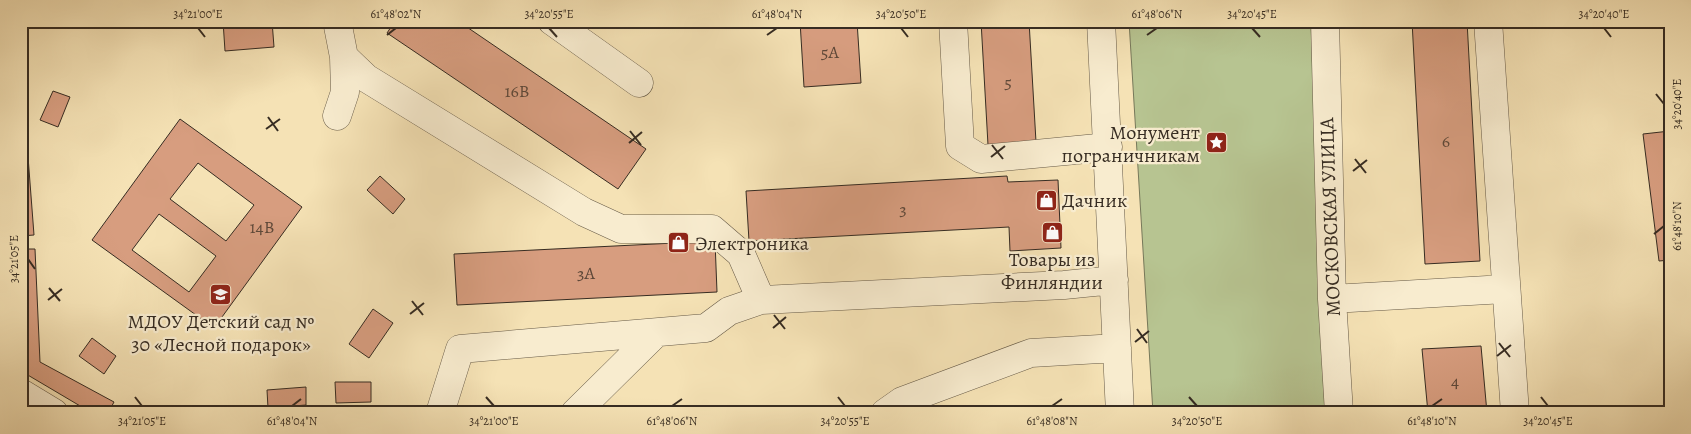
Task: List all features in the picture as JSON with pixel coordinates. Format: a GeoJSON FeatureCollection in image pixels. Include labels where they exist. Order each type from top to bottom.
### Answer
{"type":"FeatureCollection","features":[{"type":"Feature","properties":{"kind":"street"},"geometry":{"type":"LineString","coordinates":[[337,21],[344,56],[344,92],[337,116]]}},
{"type":"Feature","properties":{"kind":"street"},"geometry":{"type":"LineString","coordinates":[[552,21],[639,83]]}},
{"type":"Feature","properties":{"kind":"street"},"geometry":{"type":"LineString","coordinates":[[953,21],[960,146],[981,159],[1108,148]]}},
{"type":"Feature","properties":{"kind":"street"},"geometry":{"type":"LineString","coordinates":[[1101,21],[1120,413]]}},
{"type":"Feature","properties":{"kind":"street","name":"МОСКОВСКАЯ УЛИЦА"},"geometry":{"type":"LineString","coordinates":[[1325,21],[1332,299],[1339,413]]}},
{"type":"Feature","properties":{"kind":"street"},"geometry":{"type":"LineString","coordinates":[[1488,21],[1515,413]]}},
{"type":"Feature","properties":{"kind":"street"},"geometry":{"type":"LineString","coordinates":[[344,56],[366,78],[584,212],[613,226],[621,229],[712,228],[741,254],[760,300]]}},
{"type":"Feature","properties":{"kind":"street"},"geometry":{"type":"LineString","coordinates":[[440,413],[460,349],[706,328],[729,311],[760,300],[1064,285],[1114,280]]}},
{"type":"Feature","properties":{"kind":"street"},"geometry":{"type":"LineString","coordinates":[[1332,299],[1505,289]]}},
{"type":"Feature","properties":{"kind":"street"},"geometry":{"type":"LineString","coordinates":[[575,413],[656,333]]}},
{"type":"Feature","properties":{"kind":"street"},"geometry":{"type":"LineString","coordinates":[[885,413],[902,401],[1031,353],[1117,348]]}},
{"type":"Feature","properties":{"kind":"street"},"geometry":{"type":"LineString","coordinates":[[21,393],[54,413]]}},
{"type":"Feature","properties":{"kind":"green space"},"geometry":{"type":"Polygon","coordinates":[[[1129,21],[1311,21],[1325,413],[1153,413],[1129,21]]]}},
{"type":"Feature","properties":{"kind":"building"},"geometry":{"type":"Polygon","coordinates":[[[223,21],[272,21],[274,47],[225,51],[223,21]]]}},
{"type":"Feature","properties":{"kind":"building"},"geometry":{"type":"Polygon","coordinates":[[[395,21],[458,21],[646,149],[618,189],[387,33],[395,21]]]}},
{"type":"Feature","properties":{"kind":"building"},"geometry":{"type":"Polygon","coordinates":[[[800,21],[857,21],[861,83],[804,87],[800,21]]]}},
{"type":"Feature","properties":{"kind":"building"},"geometry":{"type":"Polygon","coordinates":[[[981,21],[1029,21],[1036,142],[988,145],[981,21]]]}},
{"type":"Feature","properties":{"kind":"building"},"geometry":{"type":"Polygon","coordinates":[[[1412,21],[1467,21],[1480,261],[1425,264],[1412,21]]]}},
{"type":"Feature","properties":{"kind":"building"},"geometry":{"type":"Polygon","coordinates":[[[21,65],[34,235],[21,236],[21,65]]]}},
{"type":"Feature","properties":{"kind":"building"},"geometry":{"type":"Polygon","coordinates":[[[53,91],[70,97],[58,127],[40,120],[53,91]]]}},
{"type":"Feature","properties":{"kind":"building"},"geometry":{"type":"Polygon","coordinates":[[[180,119],[302,207],[214,328],[92,240],[180,119]],[[198,163],[170,199],[226,241],[254,205],[198,163]],[[159,214],[132,250],[189,292],[216,256],[159,214]]]}},
{"type":"Feature","properties":{"kind":"building"},"geometry":{"type":"Polygon","coordinates":[[[1670,131],[1670,260],[1659,261],[1643,134],[1670,131]]]}},
{"type":"Feature","properties":{"kind":"building"},"geometry":{"type":"Polygon","coordinates":[[[380,176],[405,199],[393,214],[367,190],[380,176]]]}},
{"type":"Feature","properties":{"kind":"building"},"geometry":{"type":"Polygon","coordinates":[[[1007,176],[1008,182],[1058,180],[1061,248],[1010,251],[1009,227],[749,241],[746,191],[1007,176]]]}},
{"type":"Feature","properties":{"kind":"building"},"geometry":{"type":"Polygon","coordinates":[[[715,241],[717,292],[457,305],[454,254],[715,241]]]}},
{"type":"Feature","properties":{"kind":"building"},"geometry":{"type":"Polygon","coordinates":[[[21,249],[35,249],[40,362],[114,402],[108,413],[92,413],[21,371],[21,249]]]}},
{"type":"Feature","properties":{"kind":"building"},"geometry":{"type":"Polygon","coordinates":[[[373,309],[393,323],[369,358],[349,344],[373,309]]]}},
{"type":"Feature","properties":{"kind":"building"},"geometry":{"type":"Polygon","coordinates":[[[92,338],[116,356],[104,374],[79,356],[92,338]]]}},
{"type":"Feature","properties":{"kind":"building"},"geometry":{"type":"Polygon","coordinates":[[[1481,346],[1487,413],[1428,413],[1422,349],[1481,346]]]}},
{"type":"Feature","properties":{"kind":"building"},"geometry":{"type":"Polygon","coordinates":[[[335,382],[371,382],[371,402],[336,403],[335,382]]]}},
{"type":"Feature","properties":{"kind":"building"},"geometry":{"type":"Polygon","coordinates":[[[306,387],[306,405],[268,408],[267,390],[306,387]]]}},
{"type":"Feature","properties":{"kind":"place","name":"Монумент пограничникам"},"geometry":{"type":"Point","coordinates":[1216,143]}},
{"type":"Feature","properties":{"kind":"place","name":"Дачник"},"geometry":{"type":"Point","coordinates":[1046,200]}},
{"type":"Feature","properties":{"kind":"place","name":"Товары из Финляндии"},"geometry":{"type":"Point","coordinates":[1052,233]}},
{"type":"Feature","properties":{"kind":"place","name":"Электроника"},"geometry":{"type":"Point","coordinates":[679,243]}},
{"type":"Feature","properties":{"kind":"place","name":"МДОУ Детский сад № 30 «Лесной подарок»"},"geometry":{"type":"Point","coordinates":[221,295]}}]}
